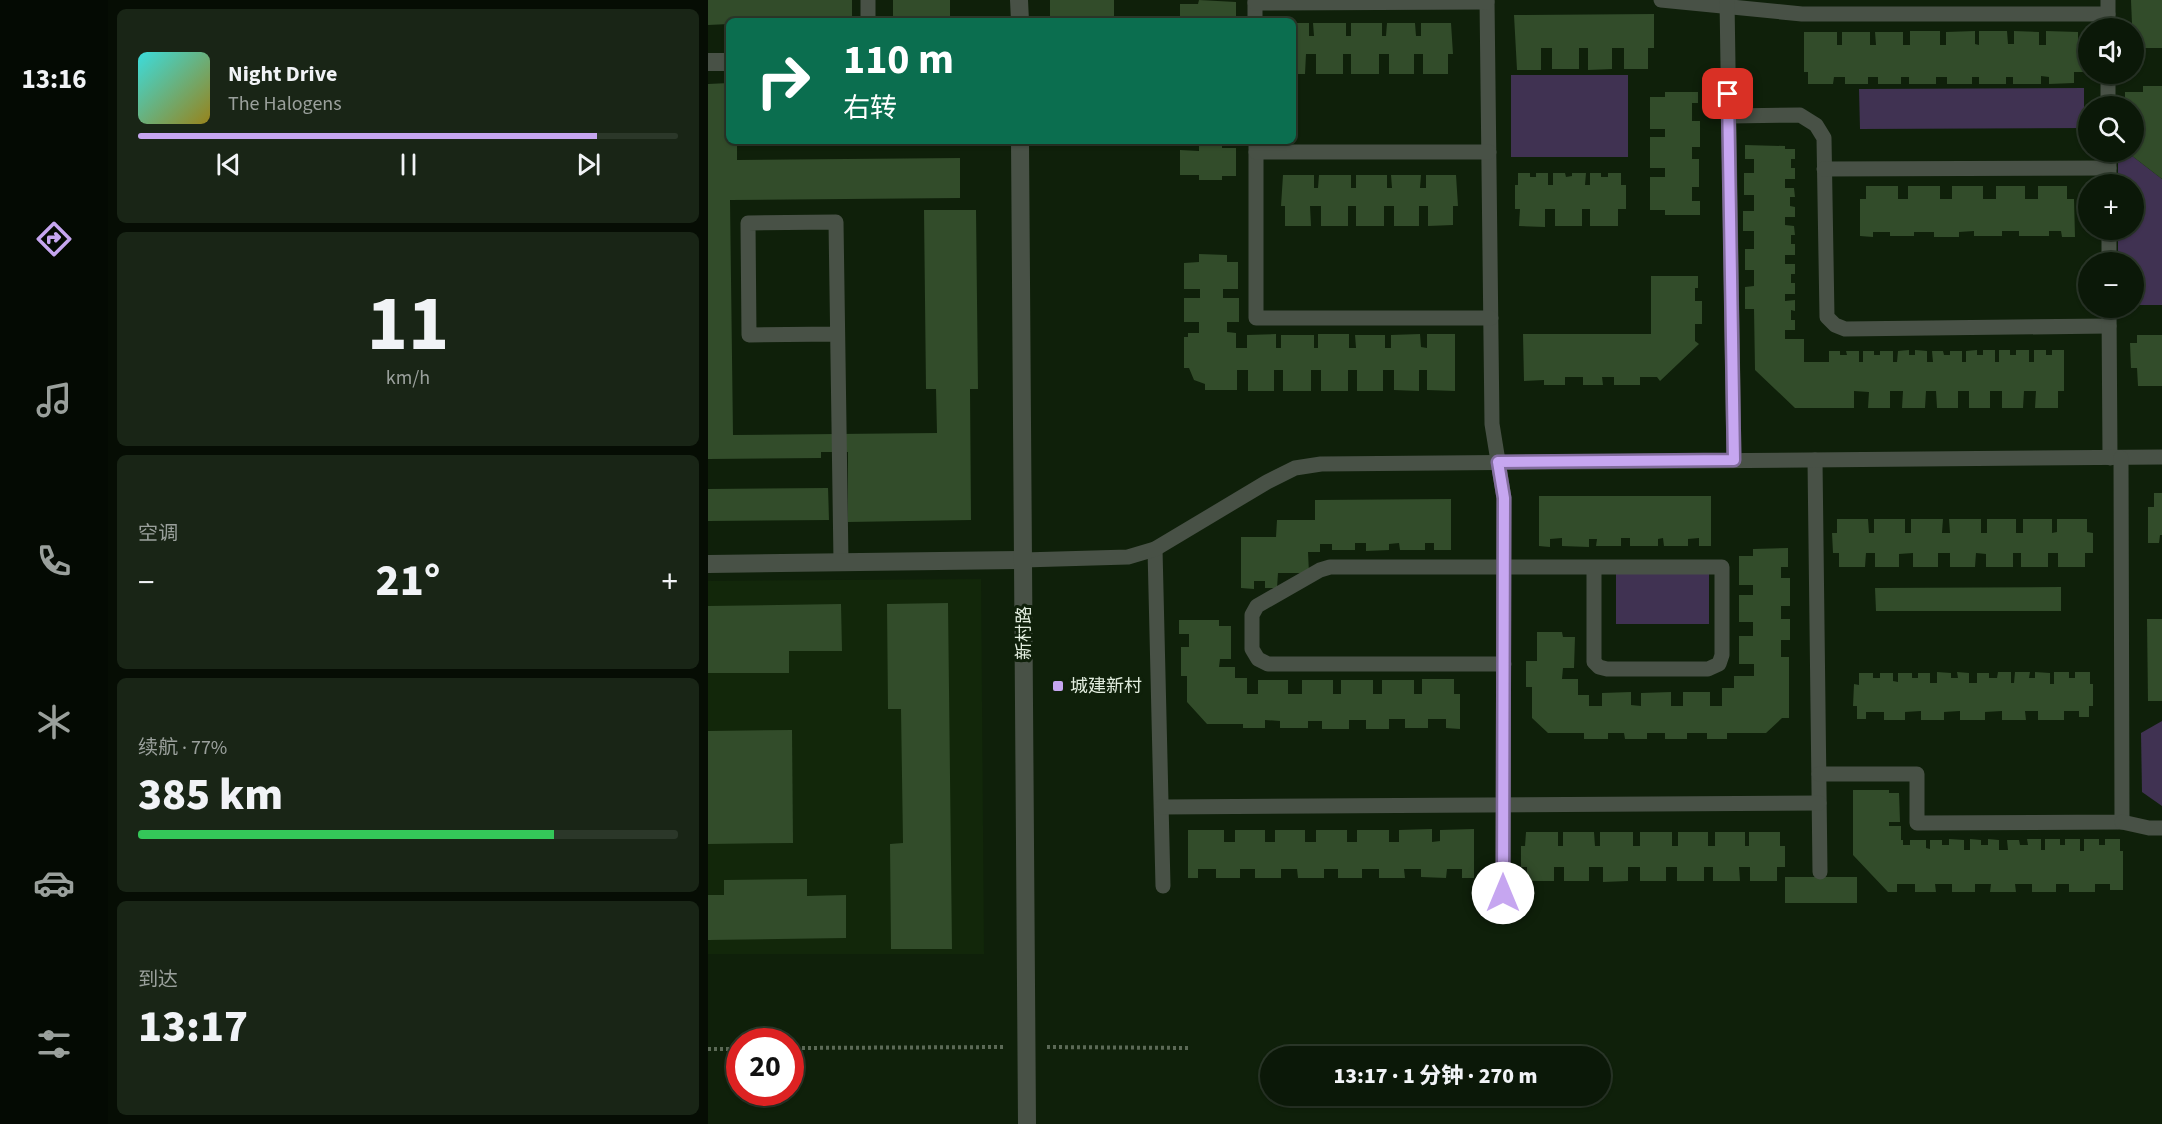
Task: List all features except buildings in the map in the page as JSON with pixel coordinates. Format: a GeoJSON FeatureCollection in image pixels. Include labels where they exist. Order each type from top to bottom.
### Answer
{"type":"FeatureCollection","features":[{"type":"Feature","properties":{"kind":"street"},"geometry":{"type":"LineString","coordinates":[[1019,0],[1020,18]]}},
{"type":"Feature","properties":{"kind":"street"},"geometry":{"type":"LineString","coordinates":[[708,62],[726,62]]}},
{"type":"Feature","properties":{"kind":"street","name":"新村路"},"geometry":{"type":"LineString","coordinates":[[1020,144],[1027,1124]]}},
{"type":"Feature","properties":{"kind":"street"},"geometry":{"type":"LineString","coordinates":[[708,564],[1023,560]]}},
{"type":"Feature","properties":{"kind":"lane"},"geometry":{"type":"LineString","coordinates":[[868,0],[868,18]]}},
{"type":"Feature","properties":{"kind":"lane"},"geometry":{"type":"LineString","coordinates":[[1661,0],[1821,7],[2108,14]]}},
{"type":"Feature","properties":{"kind":"lane"},"geometry":{"type":"LineString","coordinates":[[1255,18],[1255,1],[1487,1],[1492,424],[1504,498],[1503,893]]}},
{"type":"Feature","properties":{"kind":"lane"},"geometry":{"type":"LineString","coordinates":[[1727,3],[1734,460]]}},
{"type":"Feature","properties":{"kind":"lane"},"geometry":{"type":"LineString","coordinates":[[1729,116],[1800,115],[1816,125],[1824,138],[1827,317],[1834,325],[1845,329],[2109,326]]}},
{"type":"Feature","properties":{"kind":"lane"},"geometry":{"type":"LineString","coordinates":[[1489,152],[1256,147],[1256,318],[1491,318]]}},
{"type":"Feature","properties":{"kind":"lane"},"geometry":{"type":"LineString","coordinates":[[2109,162],[2109,174]]}},
{"type":"Feature","properties":{"kind":"lane"},"geometry":{"type":"LineString","coordinates":[[1824,169],[2109,168]]}},
{"type":"Feature","properties":{"kind":"lane"},"geometry":{"type":"LineString","coordinates":[[837,334],[749,335],[748,223],[836,222],[840,562]]}},
{"type":"Feature","properties":{"kind":"lane"},"geometry":{"type":"LineString","coordinates":[[2109,318],[2116,458],[2122,822]]}},
{"type":"Feature","properties":{"kind":"lane"},"geometry":{"type":"LineString","coordinates":[[1023,560],[1128,557],[1155,549],[1267,482],[1295,468],[1321,464],[2162,458]]}},
{"type":"Feature","properties":{"kind":"lane"},"geometry":{"type":"LineString","coordinates":[[1815,460],[1820,872]]}},
{"type":"Feature","properties":{"kind":"lane"},"geometry":{"type":"LineString","coordinates":[[1155,549],[1163,886]]}},
{"type":"Feature","properties":{"kind":"lane"},"geometry":{"type":"LineString","coordinates":[[1504,664],[1268,664],[1258,658],[1252,649],[1252,615],[1257,606],[1329,567],[1594,567],[1722,567],[1722,655],[1719,664],[1708,669],[1607,669],[1599,667],[1594,662],[1594,567]]}},
{"type":"Feature","properties":{"kind":"lane"},"geometry":{"type":"LineString","coordinates":[[1819,774],[1917,774],[1917,823],[2122,822],[2149,828],[2162,828]]}},
{"type":"Feature","properties":{"kind":"lane"},"geometry":{"type":"LineString","coordinates":[[1162,807],[1819,803]]}},
{"type":"Feature","properties":{"kind":"path"},"geometry":{"type":"LineString","coordinates":[[804,1048],[1190,1048]]}},
{"type":"Feature","properties":{"kind":"path"},"geometry":{"type":"LineString","coordinates":[[708,1049],[726,1049]]}},
{"type":"Feature","properties":{"kind":"shaded area"},"geometry":{"type":"Polygon","coordinates":[[[1511,75],[1628,75],[1628,157],[1511,157],[1511,75]]]}},
{"type":"Feature","properties":{"kind":"shaded area"},"geometry":{"type":"Polygon","coordinates":[[[2084,88],[2084,96],[2078,96],[2078,128],[1860,129],[1859,89],[2084,88]]]}},
{"type":"Feature","properties":{"kind":"shaded area"},"geometry":{"type":"Polygon","coordinates":[[[2118,162],[2140,162],[2162,179],[2162,305],[2144,305],[2144,252],[2118,252],[2118,240],[2144,240],[2144,174],[2118,174],[2118,162]]]}},
{"type":"Feature","properties":{"kind":"shaded area"},"geometry":{"type":"Polygon","coordinates":[[[1616,574],[1709,574],[1709,624],[1616,624],[1616,574]]]}},
{"type":"Feature","properties":{"kind":"shaded area"},"geometry":{"type":"Polygon","coordinates":[[[981,579],[984,954],[708,954],[708,581],[981,579]]]}},
{"type":"Feature","properties":{"kind":"shaded area"},"geometry":{"type":"Polygon","coordinates":[[[2162,721],[2162,806],[2142,792],[2141,733],[2162,721]]]}},
{"type":"Feature","properties":{"kind":"place","name":"城建新村"},"geometry":{"type":"Point","coordinates":[1058,686]}},
{"type":"Feature","properties":{"kind":"route"},"geometry":{"type":"LineString","coordinates":[[1503,893],[1504,498],[1498,462],[1734,460],[1728,94]]}}]}
